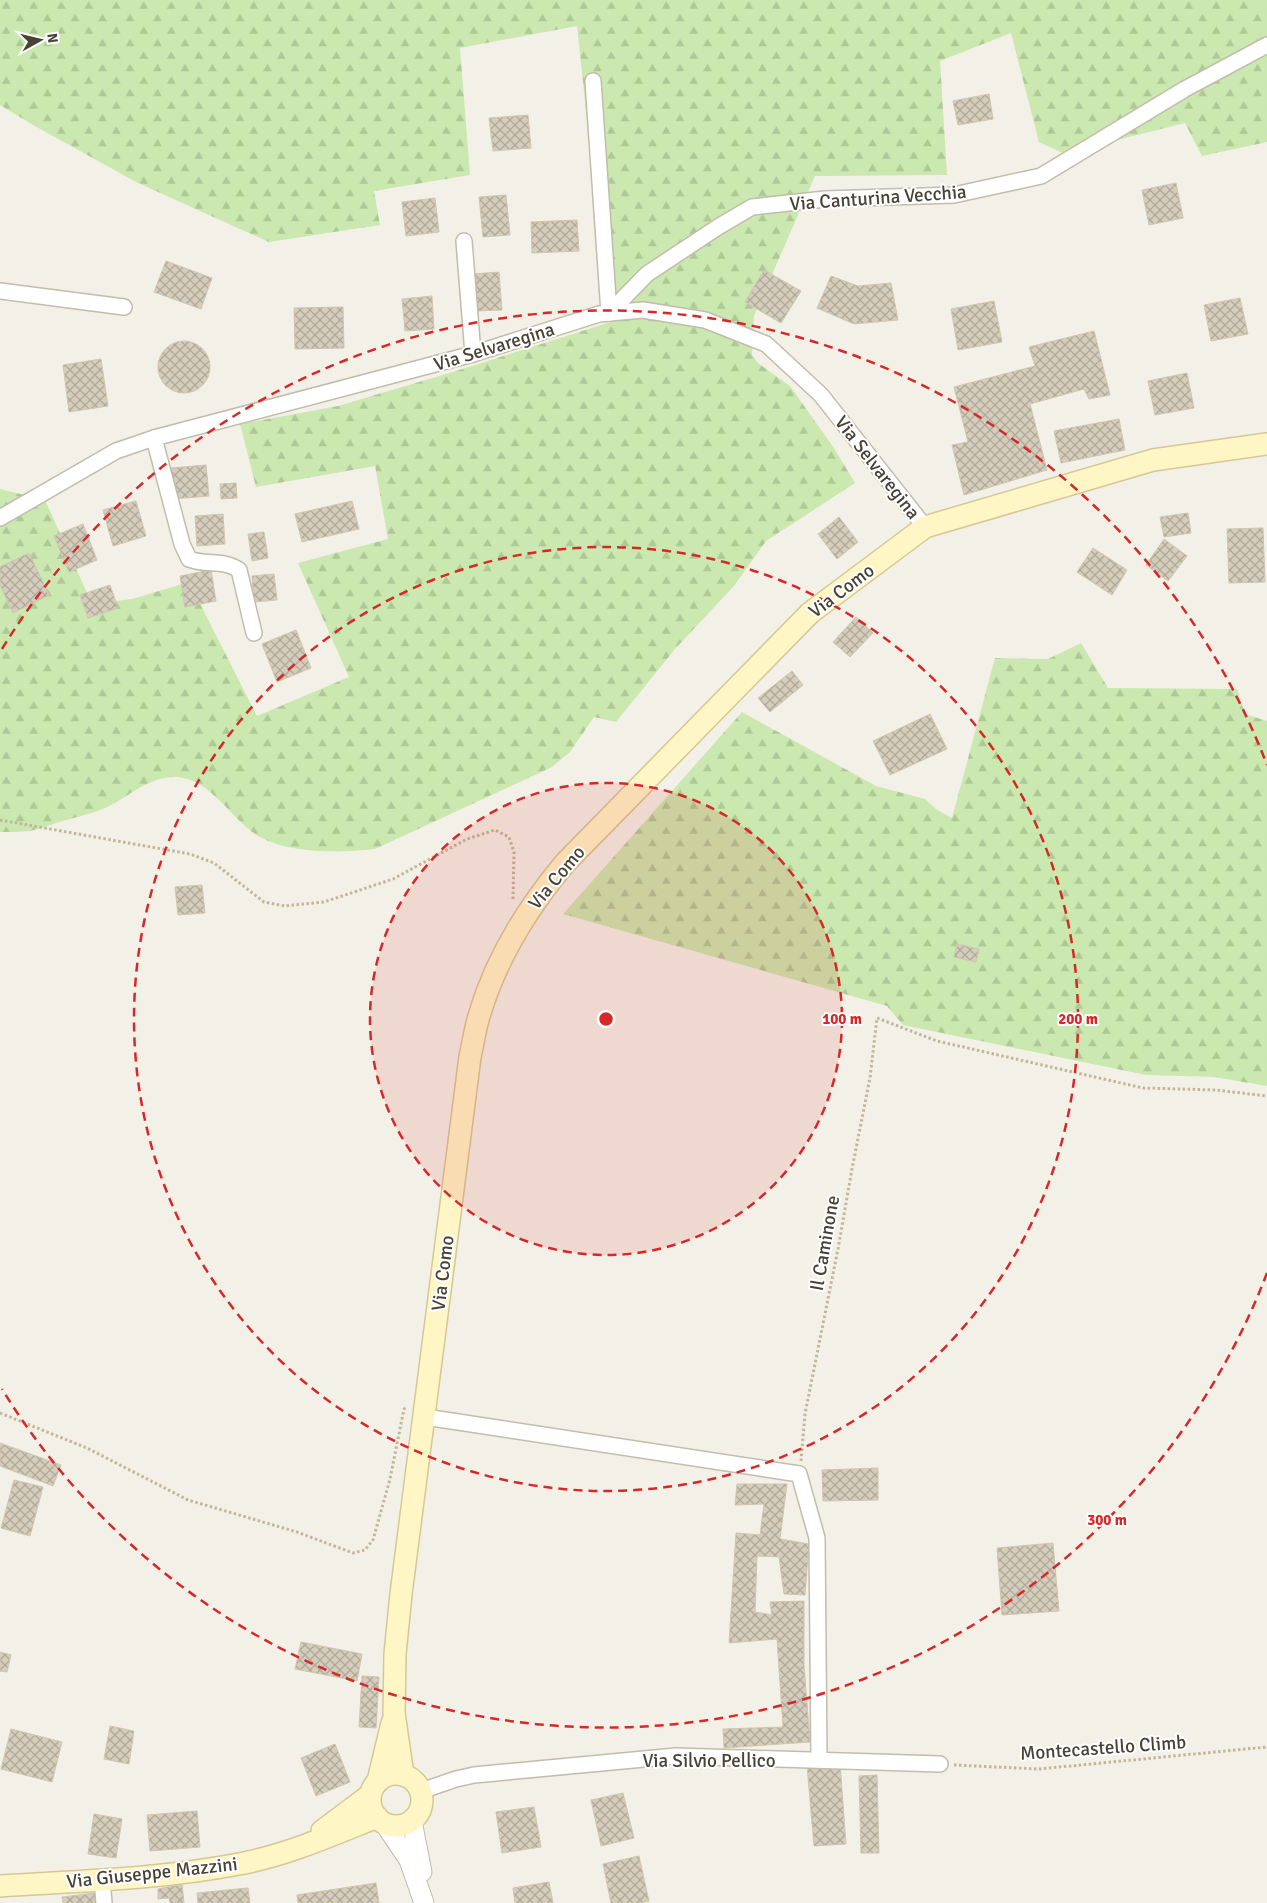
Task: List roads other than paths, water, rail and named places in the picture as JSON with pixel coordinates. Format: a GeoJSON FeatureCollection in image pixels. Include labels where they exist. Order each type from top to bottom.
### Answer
{"type":"FeatureCollection","features":[{"type":"Feature","properties":{"kind":"main road","name":"Via Como"},"geometry":{"type":"LineString","coordinates":[[403,1774],[394,1713],[395,1654],[400,1602],[470,1057],[482,1008],[494,976],[516,931],[542,890],[566,862],[810,613],[925,527],[1153,460],[1267,444]]}},
{"type":"Feature","properties":{"kind":"main road","name":"Via Como"},"geometry":{"type":"LineString","coordinates":[[374,1788],[394,1713]]}},
{"type":"Feature","properties":{"kind":"main road"},"geometry":{"type":"LineString","coordinates":[[390,1774],[403,1774],[413,1780],[421,1791],[422,1803],[418,1814],[412,1821],[397,1826],[380,1820],[371,1807],[374,1788],[390,1774]]}},
{"type":"Feature","properties":{"kind":"main road","name":"Via Giuseppe Mazzini"},"geometry":{"type":"LineString","coordinates":[[302,1846],[374,1788]]}},
{"type":"Feature","properties":{"kind":"main road","name":"Via Giuseppe Mazzini"},"geometry":{"type":"LineString","coordinates":[[0,1886],[151,1876],[240,1864],[380,1820]]}},
{"type":"Feature","properties":{"kind":"street","name":"Via Canturina Vecchia"},"geometry":{"type":"LineString","coordinates":[[609,313],[647,274],[752,206],[825,199],[954,195],[1041,176],[1185,89],[1267,45]]}},
{"type":"Feature","properties":{"kind":"street"},"geometry":{"type":"LineString","coordinates":[[592,81],[609,313]]}},
{"type":"Feature","properties":{"kind":"street"},"geometry":{"type":"LineString","coordinates":[[464,241],[473,354]]}},
{"type":"Feature","properties":{"kind":"street"},"geometry":{"type":"LineString","coordinates":[[0,291],[124,307]]}},
{"type":"Feature","properties":{"kind":"street","name":"Via Selvaregina"},"geometry":{"type":"LineString","coordinates":[[4,510],[116,451],[154,438],[473,354],[599,314],[643,310],[706,320],[766,344],[821,395],[925,527]]}},
{"type":"Feature","properties":{"kind":"street"},"geometry":{"type":"LineString","coordinates":[[154,438],[182,544],[189,559],[199,563],[230,564],[239,570],[254,634]]}},
{"type":"Feature","properties":{"kind":"street"},"geometry":{"type":"LineString","coordinates":[[425,1417],[799,1474],[817,1538],[819,1760]]}},
{"type":"Feature","properties":{"kind":"street","name":"Via Silvio Pellico"},"geometry":{"type":"LineString","coordinates":[[421,1791],[474,1775],[676,1756],[940,1764]]}},
{"type":"Feature","properties":{"kind":"street"},"geometry":{"type":"LineString","coordinates":[[380,1820],[401,1845],[409,1860],[424,1903]]}},
{"type":"Feature","properties":{"kind":"street"},"geometry":{"type":"LineString","coordinates":[[412,1821],[429,1903]]}},
{"type":"Feature","properties":{"kind":"street"},"geometry":{"type":"LineString","coordinates":[[102,1879],[104,1903]]}}]}
